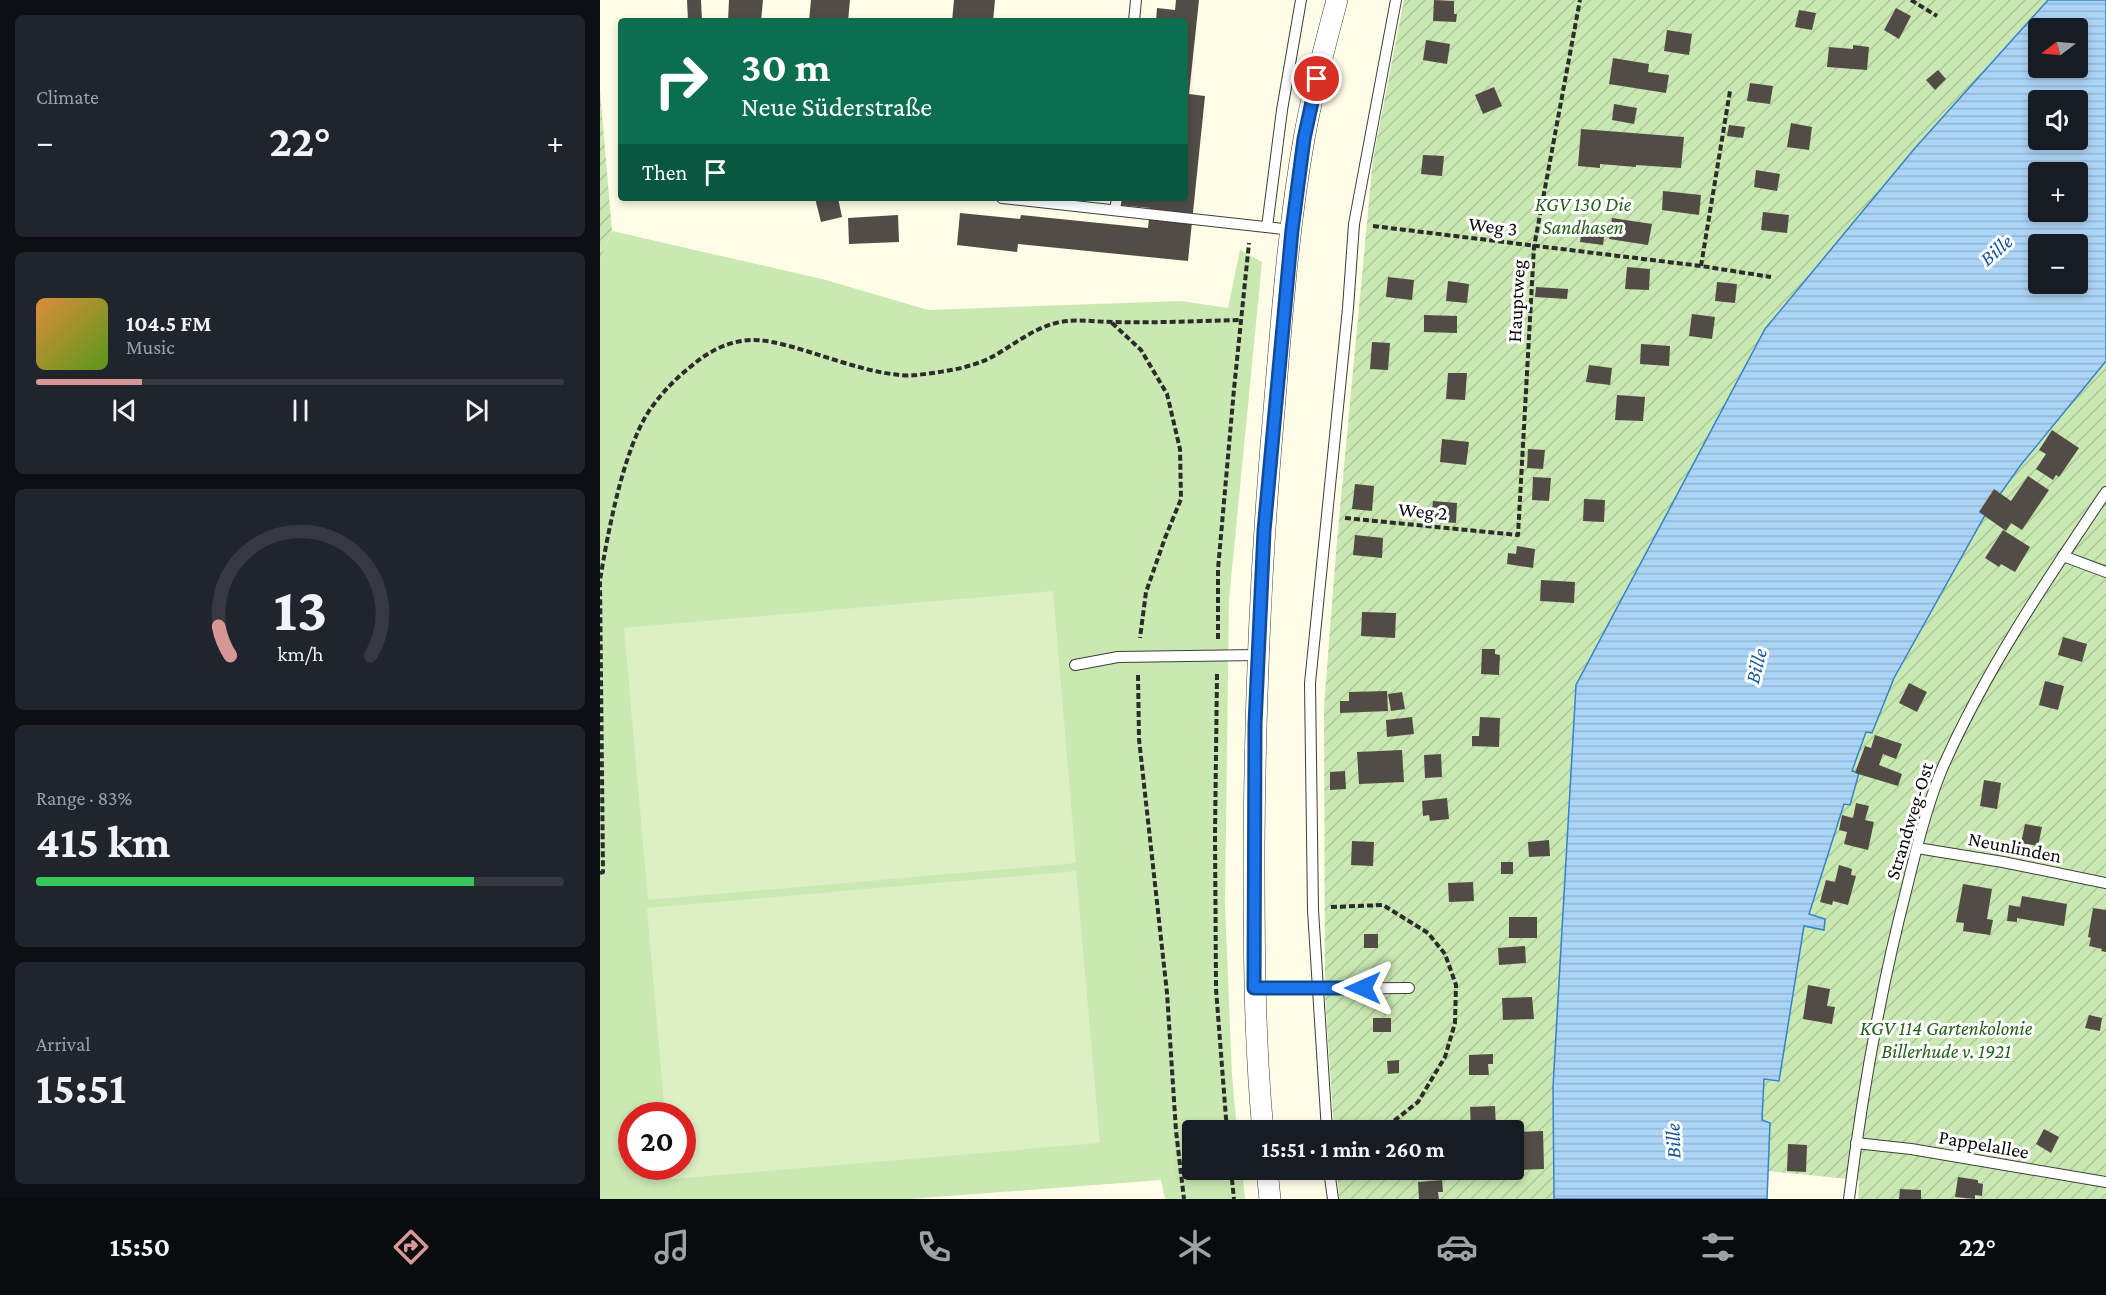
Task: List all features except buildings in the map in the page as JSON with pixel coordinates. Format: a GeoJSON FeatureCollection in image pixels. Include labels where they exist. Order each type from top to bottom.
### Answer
{"type":"FeatureCollection","features":[{"type":"Feature","properties":{"kind":"street"},"geometry":{"type":"LineString","coordinates":[[1262,1120],[1254,988],[1255,724],[1264,531],[1292,230],[1304,139],[1337,0]]}},
{"type":"Feature","properties":{"kind":"street"},"geometry":{"type":"LineString","coordinates":[[1268,1180],[1270,1199]]}},
{"type":"Feature","properties":{"kind":"lane"},"geometry":{"type":"LineString","coordinates":[[1134,18],[1136,0]]}},
{"type":"Feature","properties":{"kind":"lane"},"geometry":{"type":"LineString","coordinates":[[1267,226],[1282,110],[1301,0]]}},
{"type":"Feature","properties":{"kind":"lane"},"geometry":{"type":"LineString","coordinates":[[1326,1120],[1314,910],[1310,682],[1348,308],[1354,224],[1396,0]]}},
{"type":"Feature","properties":{"kind":"lane"},"geometry":{"type":"LineString","coordinates":[[1030,201],[1292,230]]}},
{"type":"Feature","properties":{"kind":"lane"},"geometry":{"type":"LineString","coordinates":[[1115,210],[1116,201]]}},
{"type":"Feature","properties":{"kind":"lane","name":"Strandweg-Ost"},"geometry":{"type":"LineString","coordinates":[[1849,1199],[1856,1143],[1889,958],[1917,848],[1941,772],[1960,730],[2028,609],[2106,492]]}},
{"type":"Feature","properties":{"kind":"lane"},"geometry":{"type":"LineString","coordinates":[[2063,556],[2106,572]]}},
{"type":"Feature","properties":{"kind":"lane"},"geometry":{"type":"LineString","coordinates":[[1075,665],[1118,657],[1258,655]]}},
{"type":"Feature","properties":{"kind":"lane","name":"Neunlinden"},"geometry":{"type":"LineString","coordinates":[[1917,848],[2106,883]]}},
{"type":"Feature","properties":{"kind":"lane"},"geometry":{"type":"LineString","coordinates":[[1254,988],[1409,988]]}},
{"type":"Feature","properties":{"kind":"lane","name":"Pappelallee"},"geometry":{"type":"LineString","coordinates":[[1856,1143],[1911,1149],[2106,1182]]}},
{"type":"Feature","properties":{"kind":"lane"},"geometry":{"type":"LineString","coordinates":[[1330,1180],[1333,1199]]}},
{"type":"Feature","properties":{"kind":"path","name":"Hauptweg"},"geometry":{"type":"LineString","coordinates":[[1518,535],[1534,247],[1580,0]]}},
{"type":"Feature","properties":{"kind":"path"},"geometry":{"type":"LineString","coordinates":[[1911,0],[1937,16]]}},
{"type":"Feature","properties":{"kind":"path"},"geometry":{"type":"LineString","coordinates":[[1701,266],[1730,91]]}},
{"type":"Feature","properties":{"kind":"path"},"geometry":{"type":"LineString","coordinates":[[1226,1120],[1216,989],[1218,569],[1250,224]]}},
{"type":"Feature","properties":{"kind":"path","name":"Weg 3"},"geometry":{"type":"LineString","coordinates":[[1354,224],[1701,266],[1771,277]]}},
{"type":"Feature","properties":{"kind":"path"},"geometry":{"type":"LineString","coordinates":[[600,873],[603,872],[603,860],[600,580],[607,541],[633,445],[649,412],[673,381],[705,354],[724,344],[745,340],[770,341],[849,363],[909,375],[946,371],[978,362],[1052,324],[1083,319],[1111,322],[1241,320]]}},
{"type":"Feature","properties":{"kind":"path"},"geometry":{"type":"LineString","coordinates":[[1111,322],[1141,350],[1167,394],[1180,449],[1181,499],[1146,592],[1138,656],[1139,739],[1167,993],[1176,1131],[1184,1199]]}},
{"type":"Feature","properties":{"kind":"path","name":"Weg 2"},"geometry":{"type":"LineString","coordinates":[[1326,517],[1518,535]]}},
{"type":"Feature","properties":{"kind":"path"},"geometry":{"type":"LineString","coordinates":[[1314,910],[1324,907],[1383,905],[1428,933],[1445,954],[1456,986],[1455,1023],[1445,1057],[1418,1102],[1395,1120]]}},
{"type":"Feature","properties":{"kind":"path"},"geometry":{"type":"LineString","coordinates":[[1232,1180],[1234,1199]]}},
{"type":"Feature","properties":{"kind":"green space","name":"KGV 130 Die Sandhasen"},"geometry":{"type":"Polygon","coordinates":[[[1404,0],[2048,0],[2032,18],[2028,18],[2028,22],[1915,148],[1576,685],[1553,1087],[1554,1199],[1339,1199],[1338,1180],[1524,1180],[1524,1120],[1333,1120],[1325,994],[1324,707],[1336,552],[1373,159],[1404,0]]]}},
{"type":"Feature","properties":{"kind":"green space"},"geometry":{"type":"Polygon","coordinates":[[[600,90],[612,231],[600,260],[600,90]]]}},
{"type":"Feature","properties":{"kind":"green space"},"geometry":{"type":"Polygon","coordinates":[[[612,231],[826,280],[928,310],[1181,301],[1228,308],[1240,250],[1262,262],[1229,600],[1225,904],[1236,1120],[1182,1120],[1182,1180],[1243,1180],[1245,1199],[1165,1199],[1161,1180],[909,1199],[600,1199],[600,260],[612,231]]]}},
{"type":"Feature","properties":{"kind":"green space","name":"KGV 114 Gartenkolonie Billerhude v. 1921"},"geometry":{"type":"Polygon","coordinates":[[[2106,361],[2106,1199],[1858,1199],[1859,1180],[1768,1171],[1770,1123],[1762,1121],[1764,1079],[1779,1081],[1804,926],[1824,930],[1809,914],[1844,803],[1850,805],[1859,773],[1852,771],[1867,731],[1872,733],[1894,678],[1984,517],[2020,466],[2106,361]]]}},
{"type":"Feature","properties":{"kind":"green space"},"geometry":{"type":"Polygon","coordinates":[[[1053,591],[1076,863],[648,900],[624,628],[1053,591]]]}},
{"type":"Feature","properties":{"kind":"green space"},"geometry":{"type":"Polygon","coordinates":[[[1076,871],[1100,1143],[696,1177],[696,1102],[664,1102],[647,908],[1076,871]]]}},
{"type":"Feature","properties":{"kind":"water","name":"Bille"},"geometry":{"type":"Polygon","coordinates":[[[2048,0],[2106,0],[2106,361],[2020,466],[1984,517],[1894,678],[1872,733],[1866,732],[1852,771],[1859,773],[1850,805],[1844,804],[1809,914],[1825,919],[1824,930],[1804,926],[1779,1081],[1764,1079],[1762,1120],[1770,1123],[1767,1199],[1554,1199],[1553,1087],[1576,685],[1765,329],[1915,148],[2028,22],[2028,78],[2088,78],[2088,18],[2032,18],[2048,0]]]}},
{"type":"Feature","properties":{"kind":"route"},"geometry":{"type":"LineString","coordinates":[[1317,79],[1304,139],[1292,230],[1264,531],[1255,724],[1254,988],[1363,988]]}}]}
